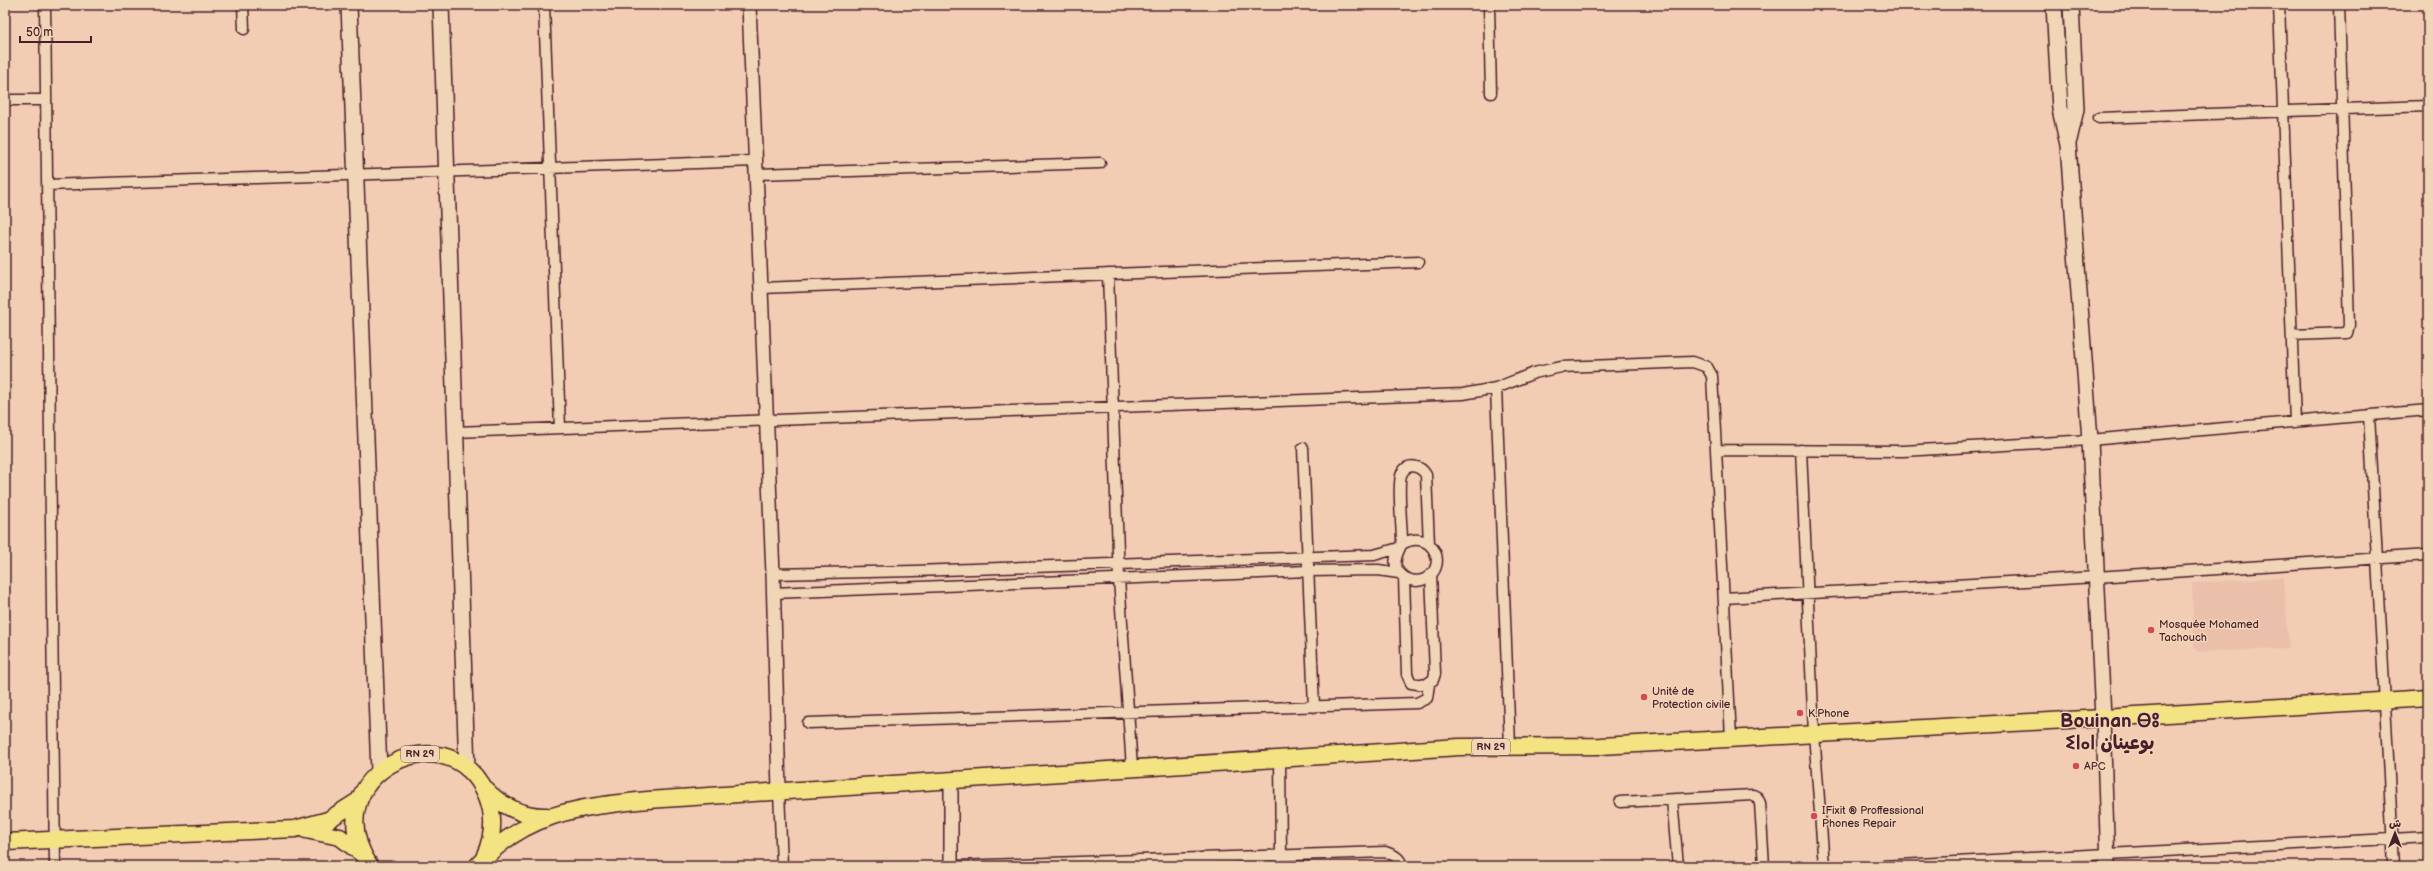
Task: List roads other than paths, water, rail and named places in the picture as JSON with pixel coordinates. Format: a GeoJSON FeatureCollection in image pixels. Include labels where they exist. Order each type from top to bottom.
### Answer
{"type":"FeatureCollection","features":[{"type":"Feature","properties":{"kind":"main road"},"geometry":{"type":"LineString","coordinates":[[349,5],[379,770]]}},
{"type":"Feature","properties":{"kind":"main road"},"geometry":{"type":"LineString","coordinates":[[441,5],[468,769]]}},
{"type":"Feature","properties":{"kind":"main road"},"geometry":{"type":"LineString","coordinates":[[2054,5],[2060,109],[2068,145],[2090,440],[2103,718]]}},
{"type":"Feature","properties":{"kind":"main road"},"geometry":{"type":"LineString","coordinates":[[2068,145],[2076,109],[2071,5]]}},
{"type":"Feature","properties":{"kind":"main road","name":"RN 29"},"geometry":{"type":"LineString","coordinates":[[366,861],[356,832],[355,819],[358,801],[366,784],[379,770],[392,762],[407,756],[423,754],[439,756],[454,761],[468,769],[492,796],[515,810],[542,816],[641,801],[951,779],[1459,747],[1602,746],[2428,698]]}},
{"type":"Feature","properties":{"kind":"main road","name":"RN 29"},"geometry":{"type":"LineString","coordinates":[[480,863],[490,843],[493,823],[491,804],[483,786]]}},
{"type":"Feature","properties":{"kind":"main road","name":"RN 29"},"geometry":{"type":"LineString","coordinates":[[5,842],[295,828],[328,820],[358,801]]}},
{"type":"Feature","properties":{"kind":"main road","name":"RN 29"},"geometry":{"type":"LineString","coordinates":[[480,863],[492,849],[515,832],[542,819],[556,815]]}},
{"type":"Feature","properties":{"kind":"main road","name":"RN 29"},"geometry":{"type":"LineString","coordinates":[[295,828],[340,837],[366,861]]}},
{"type":"Feature","properties":{"kind":"street"},"geometry":{"type":"LineString","coordinates":[[46,5],[55,866]]}},
{"type":"Feature","properties":{"kind":"street"},"geometry":{"type":"LineString","coordinates":[[243,5],[244,29]]}},
{"type":"Feature","properties":{"kind":"street"},"geometry":{"type":"LineString","coordinates":[[544,5],[560,428]]}},
{"type":"Feature","properties":{"kind":"street"},"geometry":{"type":"LineString","coordinates":[[749,5],[773,574],[782,866]]}},
{"type":"Feature","properties":{"kind":"street"},"geometry":{"type":"LineString","coordinates":[[1489,5],[1490,93]]}},
{"type":"Feature","properties":{"kind":"street"},"geometry":{"type":"LineString","coordinates":[[2279,5],[2295,422]]}},
{"type":"Feature","properties":{"kind":"street"},"geometry":{"type":"LineString","coordinates":[[2292,335],[2347,333],[2349,330],[2339,5]]}},
{"type":"Feature","properties":{"kind":"street"},"geometry":{"type":"LineString","coordinates":[[5,100],[46,100]]}},
{"type":"Feature","properties":{"kind":"street"},"geometry":{"type":"LineString","coordinates":[[2099,118],[2284,110],[2428,106]]}},
{"type":"Feature","properties":{"kind":"street"},"geometry":{"type":"LineString","coordinates":[[47,185],[550,168],[756,168],[1100,163]]}},
{"type":"Feature","properties":{"kind":"street"},"geometry":{"type":"LineString","coordinates":[[761,288],[1418,262]]}},
{"type":"Feature","properties":{"kind":"street"},"geometry":{"type":"LineString","coordinates":[[1108,274],[1118,563],[1132,768]]}},
{"type":"Feature","properties":{"kind":"street"},"geometry":{"type":"LineString","coordinates":[[456,432],[1452,395],[1496,388],[1534,373],[1560,367],[1698,362],[1707,367],[1712,376],[1731,738]]}},
{"type":"Feature","properties":{"kind":"street"},"geometry":{"type":"LineString","coordinates":[[1496,388],[1510,746]]}},
{"type":"Feature","properties":{"kind":"street"},"geometry":{"type":"LineString","coordinates":[[1716,450],[1903,451],[2090,440],[2428,410]]}},
{"type":"Feature","properties":{"kind":"street"},"geometry":{"type":"LineString","coordinates":[[2369,415],[2394,866]]}},
{"type":"Feature","properties":{"kind":"street"},"geometry":{"type":"LineString","coordinates":[[1303,448],[1314,707]]}},
{"type":"Feature","properties":{"kind":"street"},"geometry":{"type":"LineString","coordinates":[[1801,450],[1814,733],[1824,866]]}},
{"type":"Feature","properties":{"kind":"street"},"geometry":{"type":"LineString","coordinates":[[773,593],[1308,571],[1378,570],[1402,575],[1418,581],[1431,574],[1435,569],[1436,555],[1429,544],[1426,475],[1423,470],[1414,466],[1407,468],[1400,477],[1400,546],[1395,560],[1402,575],[1407,674],[1411,683],[1416,685],[1429,684]]}},
{"type":"Feature","properties":{"kind":"street"},"geometry":{"type":"LineString","coordinates":[[773,574],[914,571],[1308,556],[1374,555],[1415,539],[1429,544]]}},
{"type":"Feature","properties":{"kind":"street"},"geometry":{"type":"LineString","coordinates":[[1724,598],[2096,577],[2428,555]]}},
{"type":"Feature","properties":{"kind":"street"},"geometry":{"type":"LineString","coordinates":[[914,571],[915,588]]}},
{"type":"Feature","properties":{"kind":"street"},"geometry":{"type":"LineString","coordinates":[[808,723],[1417,703],[1427,698],[1429,684],[1435,674],[1431,574]]}},
{"type":"Feature","properties":{"kind":"street"},"geometry":{"type":"LineString","coordinates":[[2103,718],[2108,860]]}},
{"type":"Feature","properties":{"kind":"street"},"geometry":{"type":"LineString","coordinates":[[1280,759],[1280,856]]}},
{"type":"Feature","properties":{"kind":"street"},"geometry":{"type":"LineString","coordinates":[[951,779],[951,866]]}},
{"type":"Feature","properties":{"kind":"street"},"geometry":{"type":"LineString","coordinates":[[1620,802],[1753,795],[1757,797],[1760,803],[1764,866]]}},
{"type":"Feature","properties":{"kind":"street"},"geometry":{"type":"LineString","coordinates":[[1672,800],[1678,866]]}},
{"type":"Feature","properties":{"kind":"street"},"geometry":{"type":"LineString","coordinates":[[1881,866],[2108,860],[2428,837]]}},
{"type":"Feature","properties":{"kind":"street"},"geometry":{"type":"LineString","coordinates":[[957,866],[1145,863],[1385,852],[1397,856],[1401,860],[1402,866]]}},
{"type":"Feature","properties":{"kind":"place","name":"Mosquée Mohamed Tachouch"},"geometry":{"type":"Point","coordinates":[2151,630]}},
{"type":"Feature","properties":{"kind":"place","name":"Unité de Protection civile"},"geometry":{"type":"Point","coordinates":[1644,697]}},
{"type":"Feature","properties":{"kind":"place","name":"K.Phone"},"geometry":{"type":"Point","coordinates":[1800,713]}},
{"type":"Feature","properties":{"kind":"place","name":"APC"},"geometry":{"type":"Point","coordinates":[2076,766]}},
{"type":"Feature","properties":{"kind":"place","name":"IFixit ® Proffessional Phones Repair"},"geometry":{"type":"Point","coordinates":[1814,816]}},
{"type":"Feature","properties":{"kind":"district","name":"Bouinan ⴱⵓ ⵉⵏⴰⵏ بوعينان"},"geometry":{"type":"Point","coordinates":[2110,732]}}]}
